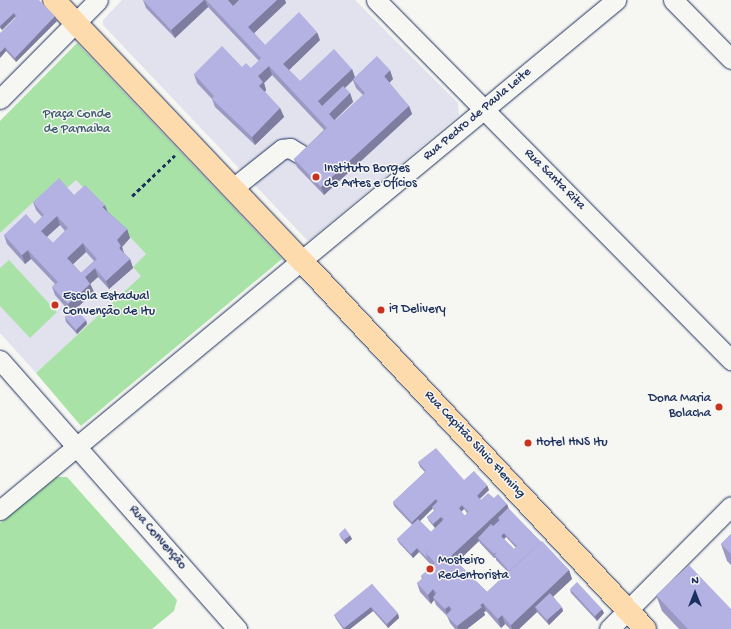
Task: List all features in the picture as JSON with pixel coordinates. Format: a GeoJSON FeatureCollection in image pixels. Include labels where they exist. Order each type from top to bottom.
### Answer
{"type":"FeatureCollection","features":[{"type":"Feature","properties":{"kind":"main road"},"geometry":{"type":"LineString","coordinates":[[54,0],[302,261]]}},
{"type":"Feature","properties":{"kind":"main road","name":"Rua Capitão Sílvio Fleming"},"geometry":{"type":"LineString","coordinates":[[302,261],[645,629]]}},
{"type":"Feature","properties":{"kind":"street"},"geometry":{"type":"LineString","coordinates":[[0,99],[98,0]]}},
{"type":"Feature","properties":{"kind":"street","name":"Rua Santa Rita"},"geometry":{"type":"LineString","coordinates":[[376,0],[731,360]]}},
{"type":"Feature","properties":{"kind":"street","name":"Rua Pedro de Paula Leite"},"geometry":{"type":"LineString","coordinates":[[302,261],[616,0]]}},
{"type":"Feature","properties":{"kind":"street"},"geometry":{"type":"LineString","coordinates":[[673,0],[731,59]]}},
{"type":"Feature","properties":{"kind":"street"},"geometry":{"type":"LineString","coordinates":[[233,188],[282,149],[290,148],[300,154]]}},
{"type":"Feature","properties":{"kind":"street"},"geometry":{"type":"LineString","coordinates":[[0,510],[302,261]]}},
{"type":"Feature","properties":{"kind":"street"},"geometry":{"type":"LineString","coordinates":[[0,360],[77,447]]}},
{"type":"Feature","properties":{"kind":"street","name":"Rua Convenção"},"geometry":{"type":"LineString","coordinates":[[77,447],[237,629]]}},
{"type":"Feature","properties":{"kind":"street"},"geometry":{"type":"LineString","coordinates":[[609,629],[731,506]]}},
{"type":"Feature","properties":{"kind":"path"},"geometry":{"type":"LineString","coordinates":[[132,196],[180,151],[192,145]]}},
{"type":"Feature","properties":{"kind":"shaded area","name":"Instituto Borges de Artes e Ofícios"},"geometry":{"type":"Polygon","coordinates":[[[122,0],[355,0],[458,103],[459,115],[310,240],[307,240],[103,25],[103,20],[122,0]]]}},
{"type":"Feature","properties":{"kind":"shaded area","name":"Escola Estadual Convenção de Itu"},"geometry":{"type":"Polygon","coordinates":[[[57,180],[76,180],[146,254],[141,276],[36,373],[0,333],[0,233],[57,180]]]}},
{"type":"Feature","properties":{"kind":"green space","name":"Praça Conde de Parnaiba"},"geometry":{"type":"Polygon","coordinates":[[[77,43],[282,259],[81,426],[36,373],[141,276],[133,267],[146,254],[76,180],[66,189],[57,180],[0,233],[0,121],[77,43]]]}},
{"type":"Feature","properties":{"kind":"green space"},"geometry":{"type":"Polygon","coordinates":[[[9,260],[57,312],[30,338],[0,306],[0,268],[9,260]]]}},
{"type":"Feature","properties":{"kind":"green space"},"geometry":{"type":"Polygon","coordinates":[[[57,477],[67,477],[177,600],[174,611],[152,629],[0,629],[0,523],[57,477]]]}},
{"type":"Feature","properties":{"kind":"building"},"geometry":{"type":"Polygon","coordinates":[[[0,0],[39,0],[55,16],[15,58],[5,47],[0,52],[0,33],[17,16],[14,13],[0,26],[0,0]]]}},
{"type":"Feature","properties":{"kind":"building"},"geometry":{"type":"Polygon","coordinates":[[[143,0],[204,0],[171,30],[143,0]]]}},
{"type":"Feature","properties":{"kind":"building"},"geometry":{"type":"Polygon","coordinates":[[[206,0],[228,0],[233,6],[239,0],[277,0],[248,27],[265,45],[299,12],[317,32],[283,64],[300,81],[334,49],[352,69],[318,101],[322,106],[343,86],[350,93],[329,114],[335,121],[365,93],[353,79],[377,56],[390,70],[384,76],[409,106],[321,187],[294,159],[327,128],[269,66],[258,76],[263,82],[259,86],[280,108],[252,137],[212,99],[214,96],[194,74],[222,46],[242,67],[246,63],[251,68],[261,58],[206,0]]]}},
{"type":"Feature","properties":{"kind":"building"},"geometry":{"type":"Polygon","coordinates":[[[59,178],[74,195],[85,185],[105,205],[102,207],[127,229],[117,240],[121,246],[119,248],[130,259],[106,281],[95,268],[85,277],[90,284],[68,304],[52,287],[58,282],[28,250],[22,255],[4,235],[26,214],[35,224],[44,215],[33,202],[59,178]],[[57,216],[41,231],[53,243],[68,228],[57,216]],[[83,243],[67,258],[81,273],[97,259],[83,243]]]}},
{"type":"Feature","properties":{"kind":"building"},"geometry":{"type":"Polygon","coordinates":[[[75,308],[86,320],[76,330],[65,317],[75,308]]]}},
{"type":"Feature","properties":{"kind":"building"},"geometry":{"type":"Polygon","coordinates":[[[436,448],[464,480],[474,471],[487,485],[477,496],[481,500],[469,512],[462,505],[459,508],[465,516],[426,553],[427,558],[417,548],[411,554],[397,539],[418,519],[431,532],[444,519],[441,517],[433,524],[427,517],[435,510],[432,507],[438,501],[436,499],[412,522],[393,502],[426,471],[418,462],[436,448]]]}},
{"type":"Feature","properties":{"kind":"building"},"geometry":{"type":"Polygon","coordinates":[[[488,493],[494,498],[498,494],[507,504],[451,556],[487,592],[542,541],[569,570],[511,625],[502,615],[498,619],[483,603],[480,605],[482,607],[457,626],[446,615],[452,609],[449,606],[445,609],[433,597],[437,593],[433,589],[428,595],[417,583],[423,578],[421,576],[435,563],[426,553],[488,493]]]}},
{"type":"Feature","properties":{"kind":"building"},"geometry":{"type":"Polygon","coordinates":[[[508,508],[541,542],[509,571],[495,555],[497,553],[493,553],[478,538],[491,524],[493,526],[500,520],[498,518],[508,508]],[[504,533],[501,536],[514,549],[517,546],[504,533]]]}},
{"type":"Feature","properties":{"kind":"building"},"geometry":{"type":"Polygon","coordinates":[[[345,528],[350,535],[344,540],[339,534],[345,528]]]}},
{"type":"Feature","properties":{"kind":"building"},"geometry":{"type":"Polygon","coordinates":[[[731,534],[731,554],[721,544],[731,534]]]}},
{"type":"Feature","properties":{"kind":"building"},"geometry":{"type":"Polygon","coordinates":[[[689,565],[731,609],[731,629],[688,629],[656,595],[689,565]]]}},
{"type":"Feature","properties":{"kind":"building"},"geometry":{"type":"Polygon","coordinates":[[[577,582],[602,609],[595,616],[570,589],[577,582]]]}},
{"type":"Feature","properties":{"kind":"building"},"geometry":{"type":"Polygon","coordinates":[[[372,584],[398,613],[387,624],[371,607],[344,628],[334,615],[372,584]]]}},
{"type":"Feature","properties":{"kind":"building"},"geometry":{"type":"Polygon","coordinates":[[[550,593],[562,607],[547,620],[535,607],[550,593]]]}},
{"type":"Feature","properties":{"kind":"place","name":"Instituto Borges de Artes e Ofícios"},"geometry":{"type":"Point","coordinates":[316,177]}},
{"type":"Feature","properties":{"kind":"place","name":"Escola Estadual Convenção de Itu"},"geometry":{"type":"Point","coordinates":[55,305]}},
{"type":"Feature","properties":{"kind":"place","name":"i9 Delivery"},"geometry":{"type":"Point","coordinates":[381,310]}},
{"type":"Feature","properties":{"kind":"place","name":"Dona Maria Bolacha"},"geometry":{"type":"Point","coordinates":[719,407]}},
{"type":"Feature","properties":{"kind":"place","name":"Hotel HNS Itu"},"geometry":{"type":"Point","coordinates":[528,443]}},
{"type":"Feature","properties":{"kind":"place","name":"Mosteiro Redentorista"},"geometry":{"type":"Point","coordinates":[430,569]}}]}
